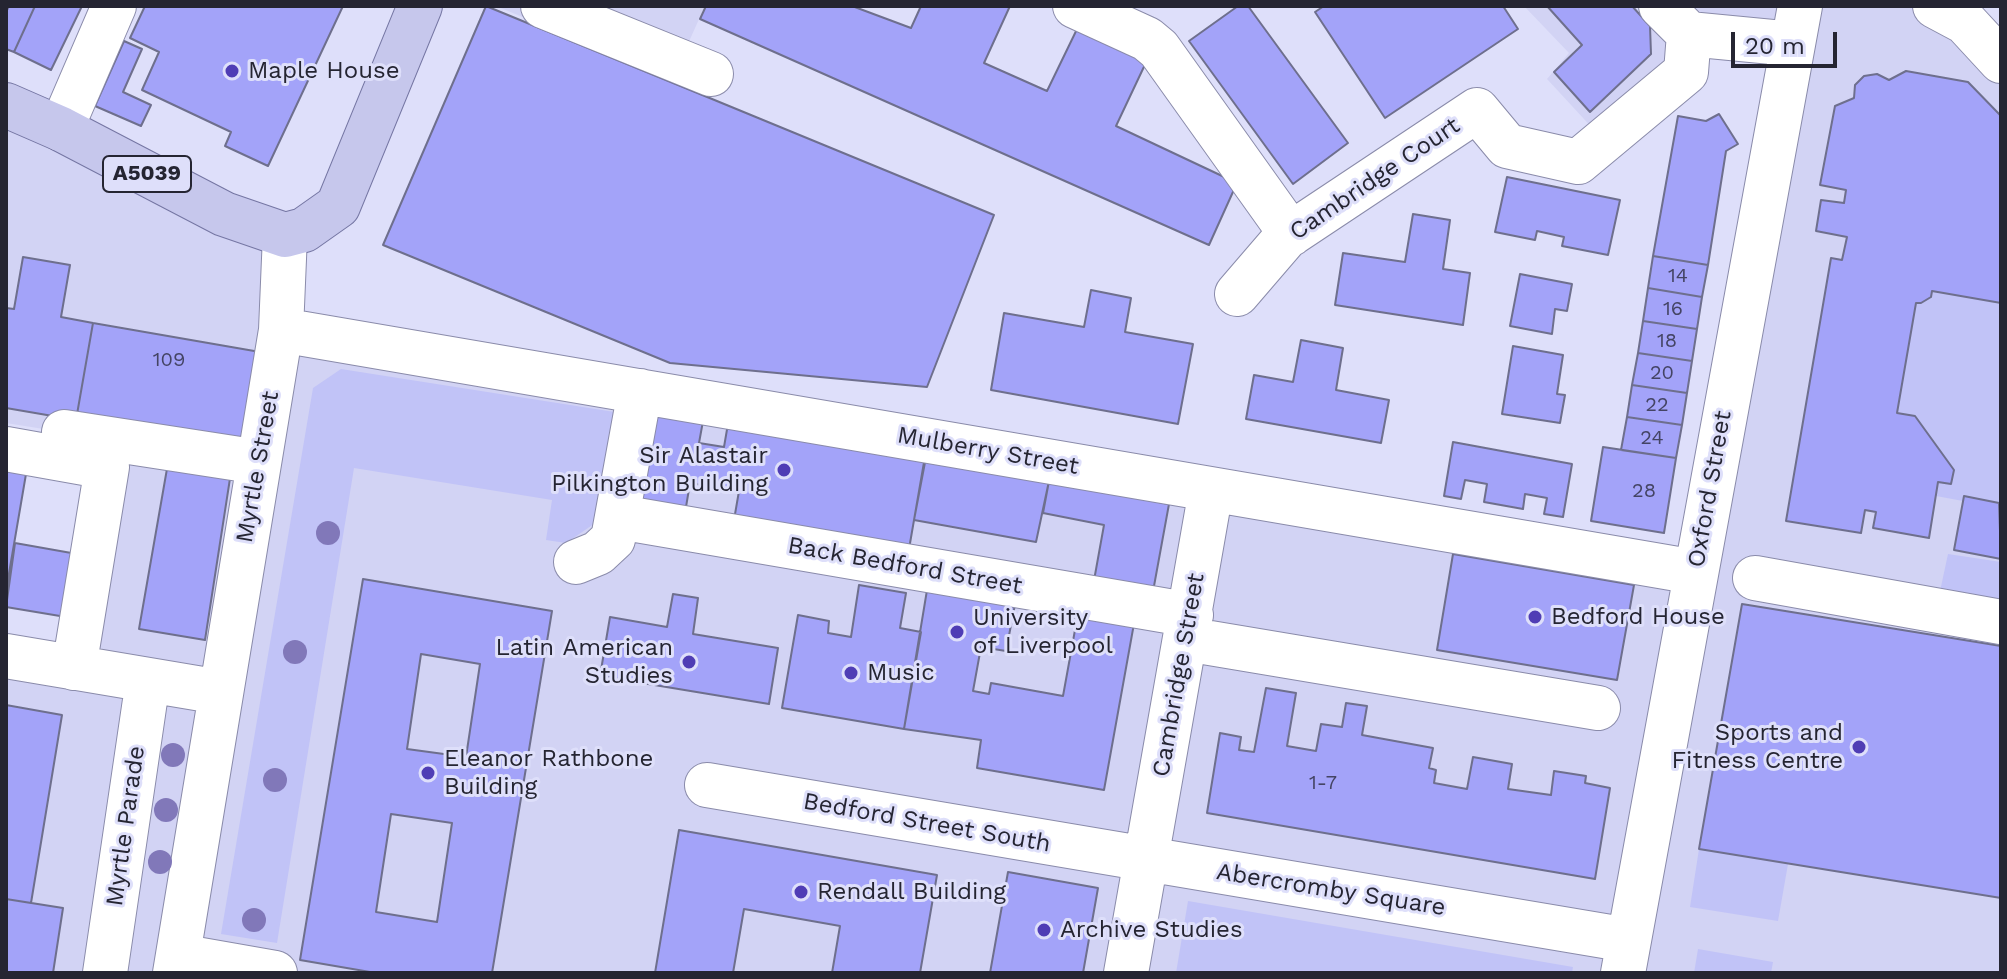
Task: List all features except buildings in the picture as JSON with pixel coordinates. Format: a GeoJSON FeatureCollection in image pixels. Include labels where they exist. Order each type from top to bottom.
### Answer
{"type":"FeatureCollection","features":[{"type":"Feature","properties":{"kind":"main road"},"geometry":{"type":"LineString","coordinates":[[285,235],[304,230],[338,206],[420,6]]}},
{"type":"Feature","properties":{"kind":"main road","name":"A5039"},"geometry":{"type":"LineString","coordinates":[[8,115],[61,129],[224,214],[285,235]]}},
{"type":"Feature","properties":{"kind":"street"},"geometry":{"type":"LineString","coordinates":[[61,129],[114,6]]}},
{"type":"Feature","properties":{"kind":"street"},"geometry":{"type":"LineString","coordinates":[[543,6],[711,74]]}},
{"type":"Feature","properties":{"kind":"street"},"geometry":{"type":"LineString","coordinates":[[1075,6],[1147,39],[1159,49],[1291,234]]}},
{"type":"Feature","properties":{"kind":"street"},"geometry":{"type":"LineString","coordinates":[[1935,6],[1965,22],[2001,61]]}},
{"type":"Feature","properties":{"kind":"street"},"geometry":{"type":"LineString","coordinates":[[1675,20],[1796,25]]}},
{"type":"Feature","properties":{"kind":"street","name":"Cambridge Court"},"geometry":{"type":"LineString","coordinates":[[1237,294],[1291,234],[1477,110],[1507,146],[1578,162],[1686,72],[1675,20]]}},
{"type":"Feature","properties":{"kind":"street","name":"Oxford Street"},"geometry":{"type":"LineString","coordinates":[[1625,957],[1796,25]]}},
{"type":"Feature","properties":{"kind":"street","name":"Myrtle Street"},"geometry":{"type":"LineString","coordinates":[[177,965],[281,330],[285,235]]}},
{"type":"Feature","properties":{"kind":"street","name":"Mulberry Street"},"geometry":{"type":"LineString","coordinates":[[281,330],[1695,572]]}},
{"type":"Feature","properties":{"kind":"street"},"geometry":{"type":"LineString","coordinates":[[576,562],[598,553],[613,539],[640,391]]}},
{"type":"Feature","properties":{"kind":"street"},"geometry":{"type":"LineString","coordinates":[[6,423],[259,462]]}},
{"type":"Feature","properties":{"kind":"street"},"geometry":{"type":"LineString","coordinates":[[6,449],[107,467],[74,668]]}},
{"type":"Feature","properties":{"kind":"street","name":"Cambridge Street"},"geometry":{"type":"LineString","coordinates":[[1147,860],[1211,490]]}},
{"type":"Feature","properties":{"kind":"street","name":"Back Bedford Street"},"geometry":{"type":"LineString","coordinates":[[619,517],[1598,708]]}},
{"type":"Feature","properties":{"kind":"street"},"geometry":{"type":"LineString","coordinates":[[1755,578],[2001,622]]}},
{"type":"Feature","properties":{"kind":"street"},"geometry":{"type":"LineString","coordinates":[[6,656],[220,692]]}},
{"type":"Feature","properties":{"kind":"street","name":"Myrtle Parade"},"geometry":{"type":"LineString","coordinates":[[105,973],[148,680]]}},
{"type":"Feature","properties":{"kind":"street","name":"Bedford Street South"},"geometry":{"type":"LineString","coordinates":[[707,785],[1147,860]]}},
{"type":"Feature","properties":{"kind":"street"},"geometry":{"type":"LineString","coordinates":[[1126,973],[1147,860]]}},
{"type":"Feature","properties":{"kind":"street","name":"Abercromby Square"},"geometry":{"type":"LineString","coordinates":[[1147,860],[1509,920],[1625,957]]}},
{"type":"Feature","properties":{"kind":"street"},"geometry":{"type":"LineString","coordinates":[[177,965],[275,973]]}},
{"type":"Feature","properties":{"kind":"shaded area"},"geometry":{"type":"Polygon","coordinates":[[[496,6],[705,6],[672,79],[496,6]]]}},
{"type":"Feature","properties":{"kind":"shaded area"},"geometry":{"type":"Polygon","coordinates":[[[1524,6],[1633,6],[1680,57],[1596,132],[1547,79],[1569,53],[1524,6]]]}},
{"type":"Feature","properties":{"kind":"shaded area","name":"University of Liverpool"},"geometry":{"type":"Polygon","coordinates":[[[1661,6],[1935,6],[2001,61],[2001,973],[6,973],[6,656],[99,638],[131,460],[119,441],[6,423],[6,132],[12,108],[285,235],[281,329],[1695,572],[1792,45],[1661,6]]]}},
{"type":"Feature","properties":{"kind":"shaded area"},"geometry":{"type":"Polygon","coordinates":[[[1932,291],[2001,303],[2001,513],[1964,497],[1963,501],[1936,496],[1938,482],[1954,470],[1915,416],[1897,413],[1916,303],[1931,297],[1932,291]]]}},
{"type":"Feature","properties":{"kind":"shaded area"},"geometry":{"type":"Polygon","coordinates":[[[341,369],[621,413],[604,517],[566,543],[546,540],[552,500],[354,468],[277,943],[221,934],[313,388],[341,369]]]}},
{"type":"Feature","properties":{"kind":"shaded area"},"geometry":{"type":"Polygon","coordinates":[[[1948,554],[2001,562],[2001,606],[1939,596],[1948,554]]]}},
{"type":"Feature","properties":{"kind":"shaded area"},"geometry":{"type":"Polygon","coordinates":[[[1699,849],[1788,864],[1778,921],[1690,907],[1699,849]]]}},
{"type":"Feature","properties":{"kind":"shaded area"},"geometry":{"type":"Polygon","coordinates":[[[1188,901],[1573,967],[1572,973],[1176,973],[1188,901]]]}},
{"type":"Feature","properties":{"kind":"shaded area"},"geometry":{"type":"Polygon","coordinates":[[[1698,949],[1773,962],[1771,973],[1694,973],[1698,949]]]}},
{"type":"Feature","properties":{"kind":"place","name":"Maple House"},"geometry":{"type":"Point","coordinates":[232,71]}},
{"type":"Feature","properties":{"kind":"place","name":"Sir Alastair Pilkington Building"},"geometry":{"type":"Point","coordinates":[784,470]}},
{"type":"Feature","properties":{"kind":"place","name":"Bedford House"},"geometry":{"type":"Point","coordinates":[1535,617]}},
{"type":"Feature","properties":{"kind":"place","name":"University of Liverpool"},"geometry":{"type":"Point","coordinates":[957,632]}},
{"type":"Feature","properties":{"kind":"place","name":"Latin American Studies"},"geometry":{"type":"Point","coordinates":[689,662]}},
{"type":"Feature","properties":{"kind":"place","name":"Music"},"geometry":{"type":"Point","coordinates":[851,673]}},
{"type":"Feature","properties":{"kind":"place","name":"Sports and Fitness Centre"},"geometry":{"type":"Point","coordinates":[1859,747]}},
{"type":"Feature","properties":{"kind":"place","name":"Eleanor Rathbone Building"},"geometry":{"type":"Point","coordinates":[428,773]}},
{"type":"Feature","properties":{"kind":"place","name":"Rendall Building"},"geometry":{"type":"Point","coordinates":[801,892]}},
{"type":"Feature","properties":{"kind":"place","name":"Archive Studies"},"geometry":{"type":"Point","coordinates":[1044,930]}}]}
